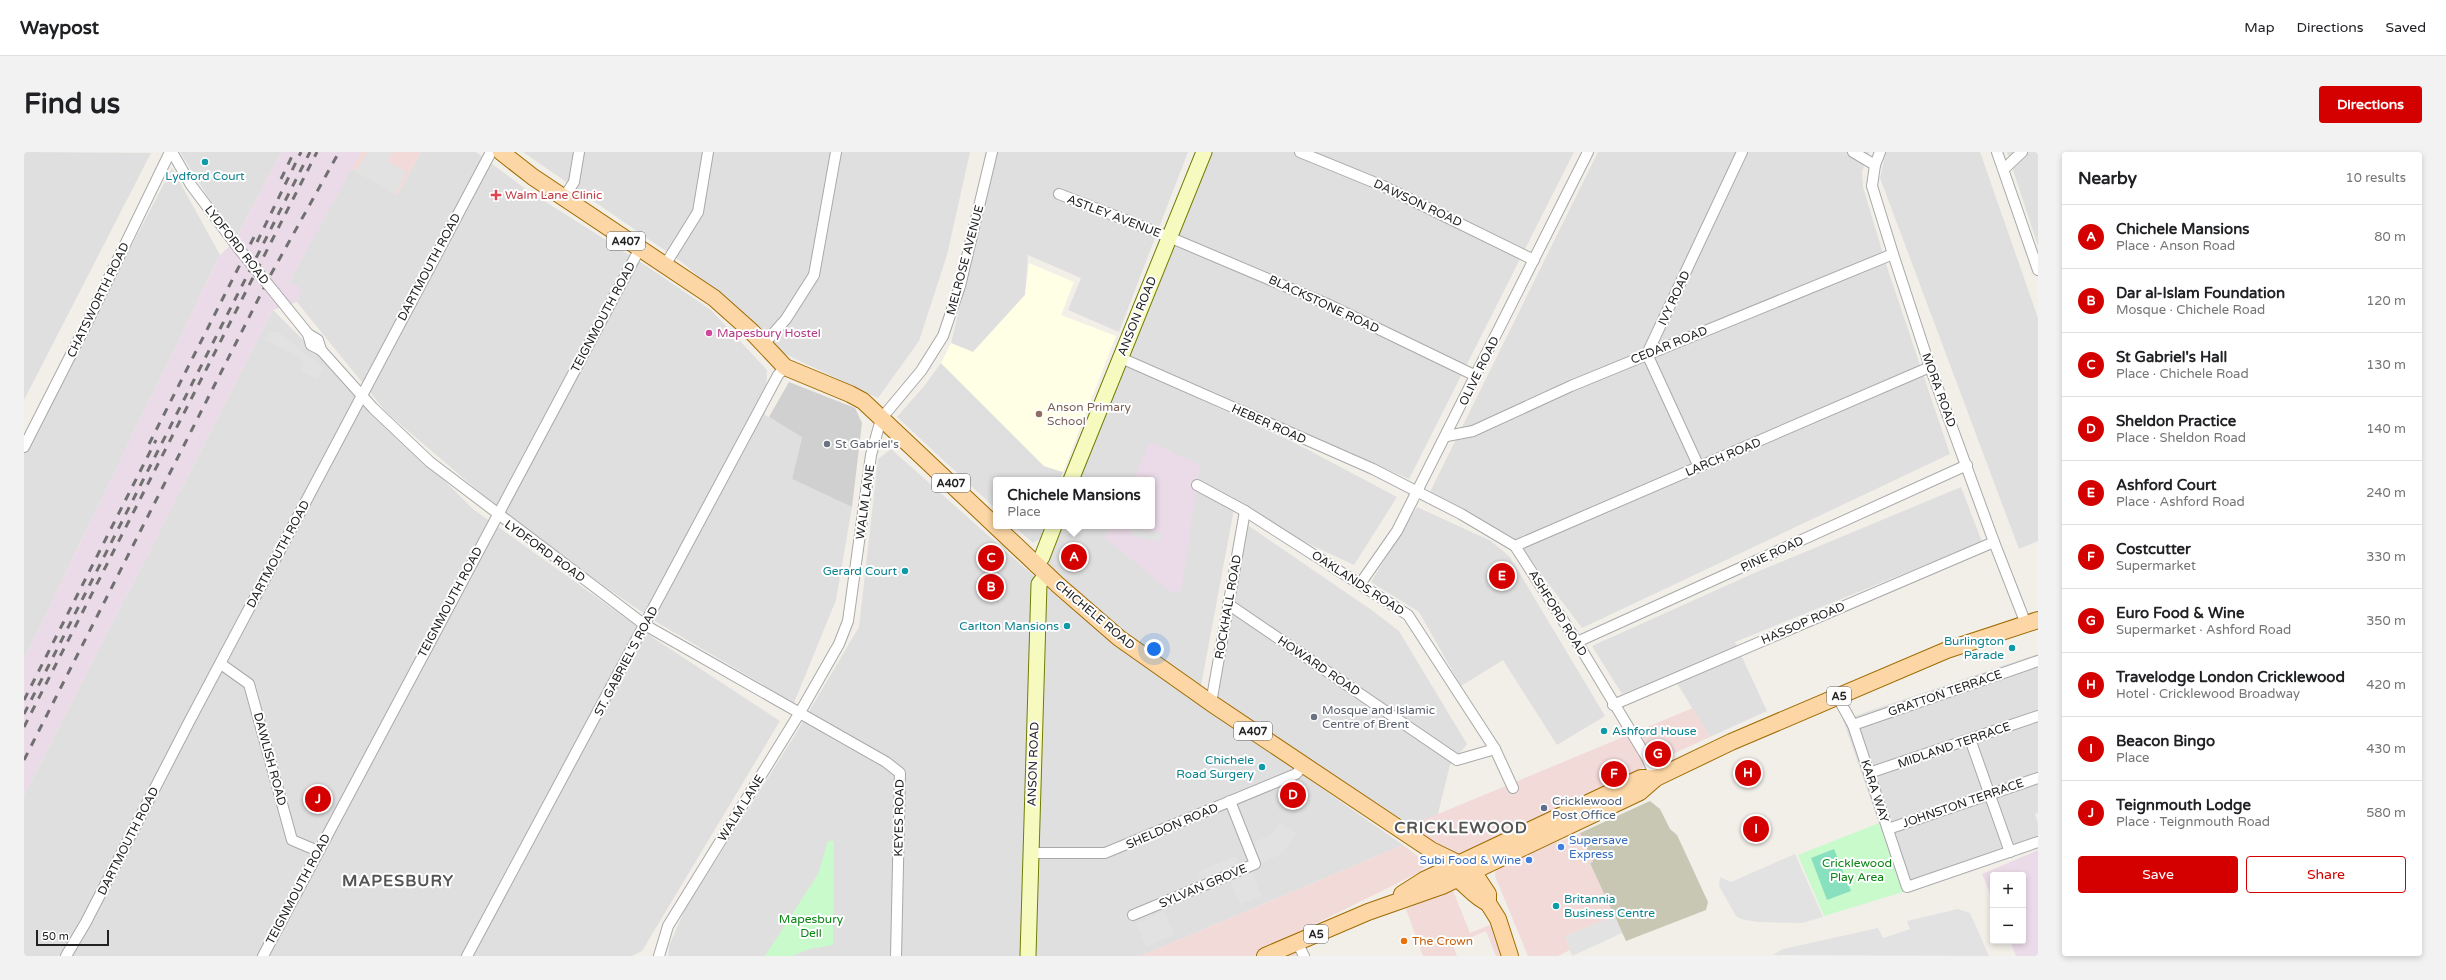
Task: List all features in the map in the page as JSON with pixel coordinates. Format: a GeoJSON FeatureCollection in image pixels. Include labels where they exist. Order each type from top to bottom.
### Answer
{"type":"FeatureCollection","features":[{"type":"Feature","properties":{"kind":"main road","name":"A407"},"geometry":{"type":"LineString","coordinates":[[501,152],[515,164],[639,250],[665,265],[714,298],[785,367],[850,394],[862,401],[881,419]]}},
{"type":"Feature","properties":{"kind":"main road","name":"CHICHELE ROAD"},"geometry":{"type":"LineString","coordinates":[[881,419],[993,525]]}},
{"type":"Feature","properties":{"kind":"main road","name":"CHICHELE ROAD"},"geometry":{"type":"LineString","coordinates":[[998,529],[1041,570],[1119,638],[1211,703],[1431,850],[1432,858],[1458,871]]}},
{"type":"Feature","properties":{"kind":"main road","name":"A5"},"geometry":{"type":"LineString","coordinates":[[1265,956],[1300,949],[1384,906],[1424,893],[1458,871],[1635,780],[1656,778],[1731,742],[1837,696],[1948,650],[2032,622]]}},
{"type":"Feature","properties":{"kind":"main road","name":"A407"},"geometry":{"type":"LineString","coordinates":[[1458,871],[1478,899],[1488,903],[1498,919],[1510,956]]}},
{"type":"Feature","properties":{"kind":"street","name":"LYDFORD ROAD"},"geometry":{"type":"LineString","coordinates":[[171,152],[191,185],[239,249],[308,334],[318,340],[321,350],[373,408],[430,462],[496,514],[646,625],[799,714]]}},
{"type":"Feature","properties":{"kind":"street","name":"CHATSWORTH ROAD"},"geometry":{"type":"LineString","coordinates":[[24,447],[91,316],[171,152]]}},
{"type":"Feature","properties":{"kind":"street","name":"DARTMOUTH ROAD"},"geometry":{"type":"LineString","coordinates":[[66,956],[86,922],[362,394],[491,152]]}},
{"type":"Feature","properties":{"kind":"street"},"geometry":{"type":"LineString","coordinates":[[564,197],[574,182],[579,152]]}},
{"type":"Feature","properties":{"kind":"street"},"geometry":{"type":"LineString","coordinates":[[665,265],[698,212],[708,152]]}},
{"type":"Feature","properties":{"kind":"street"},"geometry":{"type":"LineString","coordinates":[[763,345],[786,319],[814,274],[836,152]]}},
{"type":"Feature","properties":{"kind":"street","name":"MELROSE AVENUE"},"geometry":{"type":"LineString","coordinates":[[881,419],[921,371],[943,336],[960,286],[992,152]]}},
{"type":"Feature","properties":{"kind":"street","name":"ANSON ROAD"},"geometry":{"type":"LineString","coordinates":[[1072,477],[1204,152]]}},
{"type":"Feature","properties":{"kind":"street","name":"DAWSON ROAD"},"geometry":{"type":"LineString","coordinates":[[1300,152],[1383,186],[1534,260]]}},
{"type":"Feature","properties":{"kind":"street","name":"OLIVE ROAD"},"geometry":{"type":"LineString","coordinates":[[1360,584],[1397,531],[1447,436],[1588,152]]}},
{"type":"Feature","properties":{"kind":"street","name":"IVY ROAD"},"geometry":{"type":"LineString","coordinates":[[1647,354],[1742,152]]}},
{"type":"Feature","properties":{"kind":"street"},"geometry":{"type":"LineString","coordinates":[[1853,152],[1875,164]]}},
{"type":"Feature","properties":{"kind":"street","name":"MORA ROAD"},"geometry":{"type":"LineString","coordinates":[[1880,152],[1875,164],[1872,186],[1893,254],[1930,368],[1994,542],[2032,622]]}},
{"type":"Feature","properties":{"kind":"street"},"geometry":{"type":"LineString","coordinates":[[1998,152],[2036,255],[2038,270]]}},
{"type":"Feature","properties":{"kind":"street"},"geometry":{"type":"LineString","coordinates":[[2004,169],[2022,152]]}},
{"type":"Feature","properties":{"kind":"street","name":"ASTLEY AVENUE"},"geometry":{"type":"LineString","coordinates":[[1059,194],[1169,237]]}},
{"type":"Feature","properties":{"kind":"street","name":"BLACKSTONE ROAD"},"geometry":{"type":"LineString","coordinates":[[1169,237],[1327,304],[1476,376]]}},
{"type":"Feature","properties":{"kind":"street","name":"TEIGNMOUTH ROAD"},"geometry":{"type":"LineString","coordinates":[[263,956],[496,514],[639,250]]}},
{"type":"Feature","properties":{"kind":"street","name":"CEDAR ROAD"},"geometry":{"type":"LineString","coordinates":[[1447,436],[1473,431],[1647,354],[1893,254]]}},
{"type":"Feature","properties":{"kind":"street"},"geometry":{"type":"LineString","coordinates":[[1647,354],[1699,467]]}},
{"type":"Feature","properties":{"kind":"street","name":"HEBER ROAD"},"geometry":{"type":"LineString","coordinates":[[1120,358],[1373,469],[1417,492]]}},
{"type":"Feature","properties":{"kind":"street","name":"ST. GABRIEL'S ROAD"},"geometry":{"type":"LineString","coordinates":[[467,956],[646,625],[778,376],[785,367]]}},
{"type":"Feature","properties":{"kind":"street","name":"LARCH ROAD"},"geometry":{"type":"LineString","coordinates":[[1515,546],[1930,368]]}},
{"type":"Feature","properties":{"kind":"street","name":"WALM LANE"},"geometry":{"type":"LineString","coordinates":[[659,956],[668,926],[799,714],[839,644],[848,621],[871,455],[881,419]]}},
{"type":"Feature","properties":{"kind":"street","name":"PINE ROAD"},"geometry":{"type":"LineString","coordinates":[[1577,642],[1966,465]]}},
{"type":"Feature","properties":{"kind":"street","name":"OAKLANDS ROAD"},"geometry":{"type":"LineString","coordinates":[[1197,485],[1245,511],[1408,615],[1495,749],[1513,788]]}},
{"type":"Feature","properties":{"kind":"street","name":"ASHFORD ROAD"},"geometry":{"type":"LineString","coordinates":[[1417,492],[1461,514],[1515,546],[1577,642],[1613,705],[1647,758],[1656,778]]}},
{"type":"Feature","properties":{"kind":"street","name":"ROCKHALL ROAD"},"geometry":{"type":"LineString","coordinates":[[1211,703],[1245,511]]}},
{"type":"Feature","properties":{"kind":"street","name":"ANSON ROAD"},"geometry":{"type":"LineString","coordinates":[[1028,956],[1039,584],[1042,557],[1053,529]]}},
{"type":"Feature","properties":{"kind":"street","name":"HASSOP ROAD"},"geometry":{"type":"LineString","coordinates":[[1613,705],[1994,542]]}},
{"type":"Feature","properties":{"kind":"street","name":"HOWARD ROAD"},"geometry":{"type":"LineString","coordinates":[[1228,604],[1457,760],[1495,749]]}},
{"type":"Feature","properties":{"kind":"street","name":"GRATTON TERRACE"},"geometry":{"type":"LineString","coordinates":[[1853,725],[2038,661]]}},
{"type":"Feature","properties":{"kind":"street","name":"DAWLISH ROAD"},"geometry":{"type":"LineString","coordinates":[[221,664],[249,684],[292,840],[318,851]]}},
{"type":"Feature","properties":{"kind":"street","name":"KARA WAY"},"geometry":{"type":"LineString","coordinates":[[1837,696],[1853,725],[1907,888],[2010,852]]}},
{"type":"Feature","properties":{"kind":"street","name":"KEYES ROAD"},"geometry":{"type":"LineString","coordinates":[[799,714],[886,762],[900,773],[896,956]]}},
{"type":"Feature","properties":{"kind":"street","name":"MIDLAND TERRACE"},"geometry":{"type":"LineString","coordinates":[[1869,773],[2038,716]]}},
{"type":"Feature","properties":{"kind":"street"},"geometry":{"type":"LineString","coordinates":[[1970,739],[2010,852],[2038,842]]}},
{"type":"Feature","properties":{"kind":"street","name":"SHELDON ROAD"},"geometry":{"type":"LineString","coordinates":[[1031,853],[1105,853],[1296,774],[1304,765]]}},
{"type":"Feature","properties":{"kind":"street","name":"JOHNSTON TERRACE"},"geometry":{"type":"LineString","coordinates":[[1888,829],[2038,778]]}},
{"type":"Feature","properties":{"kind":"street","name":"SYLVAN GROVE"},"geometry":{"type":"LineString","coordinates":[[1134,915],[1255,864],[1230,801]]}},
{"type":"Feature","properties":{"kind":"shaded area"},"geometry":{"type":"Polygon","coordinates":[[[24,152],[151,153],[24,400],[24,152]]]}},
{"type":"Feature","properties":{"kind":"shaded area"},"geometry":{"type":"Polygon","coordinates":[[[180,152],[281,152],[235,241],[180,152]]]}},
{"type":"Feature","properties":{"kind":"shaded area"},"geometry":{"type":"Polygon","coordinates":[[[281,152],[361,152],[289,282],[302,289],[297,302],[273,310],[24,795],[24,659],[220,255],[235,241],[281,152]]]}},
{"type":"Feature","properties":{"kind":"shaded area"},"geometry":{"type":"Polygon","coordinates":[[[361,152],[421,152],[397,195],[351,168],[361,152]]]}},
{"type":"Feature","properties":{"kind":"shaded area"},"geometry":{"type":"Polygon","coordinates":[[[368,152],[392,152],[388,161],[406,172],[395,194],[356,171],[368,152]]]}},
{"type":"Feature","properties":{"kind":"shaded area"},"geometry":{"type":"Polygon","coordinates":[[[421,152],[476,152],[527,190],[642,263],[711,310],[767,370],[765,415],[802,436],[792,479],[852,507],[836,600],[794,703],[658,623],[531,536],[386,412],[297,302],[301,289],[289,282],[351,168],[397,195],[421,152]]]}},
{"type":"Feature","properties":{"kind":"shaded area"},"geometry":{"type":"Polygon","coordinates":[[[523,152],[970,152],[947,255],[919,341],[878,398],[785,354],[683,263],[523,152]]]}},
{"type":"Feature","properties":{"kind":"shaded area"},"geometry":{"type":"Polygon","coordinates":[[[997,152],[1188,152],[1119,332],[1068,310],[1081,278],[1028,255],[1025,295],[973,352],[951,343],[997,152]]]}},
{"type":"Feature","properties":{"kind":"shaded area"},"geometry":{"type":"Polygon","coordinates":[[[1209,152],[1574,152],[1409,479],[1125,354],[1209,152]]]}},
{"type":"Feature","properties":{"kind":"shaded area"},"geometry":{"type":"Polygon","coordinates":[[[1598,152],[1869,152],[1862,172],[1863,187],[1887,267],[1950,454],[1582,628],[1514,538],[1430,492],[1598,152]]]}},
{"type":"Feature","properties":{"kind":"shaded area"},"geometry":{"type":"Polygon","coordinates":[[[1886,152],[1980,152],[2038,318],[2038,541],[2019,549],[1880,178],[1886,152]]]}},
{"type":"Feature","properties":{"kind":"shaded area"},"geometry":{"type":"Polygon","coordinates":[[[2007,152],[2038,152],[2038,246],[2007,152]]]}},
{"type":"Feature","properties":{"kind":"shaded area"},"geometry":{"type":"Polygon","coordinates":[[[172,168],[220,255],[24,659],[24,453],[172,168]]]}},
{"type":"Feature","properties":{"kind":"shaded area","name":"Anson Primary School"},"geometry":{"type":"Polygon","coordinates":[[[1029,263],[1074,282],[1061,315],[1116,336],[1063,472],[1044,466],[941,363],[951,343],[973,352],[1025,295],[1029,263]]]}},
{"type":"Feature","properties":{"kind":"shaded area"},"geometry":{"type":"Polygon","coordinates":[[[273,310],[473,509],[655,639],[780,721],[642,951],[632,956],[24,956],[24,795],[273,310]]]}},
{"type":"Feature","properties":{"kind":"shaded area"},"geometry":{"type":"Polygon","coordinates":[[[269,332],[279,332],[324,369],[318,380],[301,371],[304,363],[301,362],[302,359],[264,339],[269,332]]]}},
{"type":"Feature","properties":{"kind":"shaded area"},"geometry":{"type":"Polygon","coordinates":[[[941,363],[1044,466],[1063,472],[1061,477],[993,477],[993,506],[897,417],[925,385],[941,363]]]}},
{"type":"Feature","properties":{"kind":"shaded area"},"geometry":{"type":"Polygon","coordinates":[[[1121,363],[1297,444],[1397,497],[1354,565],[1234,509],[1200,691],[1121,633],[1046,561],[1059,529],[1155,529],[1155,477],[1078,477],[1121,363]]]}},
{"type":"Feature","properties":{"kind":"shaded area"},"geometry":{"type":"Polygon","coordinates":[[[789,382],[855,408],[862,423],[852,507],[792,479],[802,437],[769,417],[789,382]]]}},
{"type":"Feature","properties":{"kind":"shaded area"},"geometry":{"type":"Polygon","coordinates":[[[1150,442],[1200,465],[1181,591],[1171,592],[1105,538],[1110,529],[1155,529],[1155,477],[1134,477],[1150,442]]]}},
{"type":"Feature","properties":{"kind":"shaded area"},"geometry":{"type":"Polygon","coordinates":[[[891,449],[1062,601],[1193,699],[1403,845],[1141,956],[668,956],[669,946],[685,909],[795,735],[859,627],[878,459],[891,449]]]}},
{"type":"Feature","properties":{"kind":"shaded area"},"geometry":{"type":"Polygon","coordinates":[[[1961,487],[1982,542],[1735,642],[1767,711],[1710,737],[1672,675],[1622,694],[1592,646],[1752,574],[1961,487]]]}},
{"type":"Feature","properties":{"kind":"shaded area"},"geometry":{"type":"Polygon","coordinates":[[[1417,507],[1491,541],[1510,557],[1605,716],[1557,745],[1503,660],[1461,686],[1419,612],[1371,582],[1417,507]]]}},
{"type":"Feature","properties":{"kind":"shaded area"},"geometry":{"type":"Polygon","coordinates":[[[1243,522],[1373,611],[1399,631],[1467,744],[1450,765],[1432,838],[1211,699],[1243,522]]]}},
{"type":"Feature","properties":{"kind":"shaded area"},"geometry":{"type":"Polygon","coordinates":[[[1017,529],[1043,529],[1040,539],[1033,543],[1017,529]]]}},
{"type":"Feature","properties":{"kind":"shaded area"},"geometry":{"type":"Polygon","coordinates":[[[1132,529],[1162,533],[1160,542],[1131,536],[1132,529]]]}},
{"type":"Feature","properties":{"kind":"shaded area"},"geometry":{"type":"Polygon","coordinates":[[[2038,654],[2038,813],[2035,814],[2038,823],[2038,845],[1903,892],[1843,720],[2038,654]]]}},
{"type":"Feature","properties":{"kind":"shaded area"},"geometry":{"type":"Polygon","coordinates":[[[1693,708],[1710,737],[1574,799],[1531,822],[1449,857],[1409,826],[1693,708]]]}},
{"type":"Feature","properties":{"kind":"shaded area"},"geometry":{"type":"Polygon","coordinates":[[[1650,801],[1660,809],[1670,829],[1677,835],[1708,902],[1706,910],[1626,941],[1590,863],[1593,862],[1580,833],[1650,801]]]}},
{"type":"Feature","properties":{"kind":"shaded area"},"geometry":{"type":"Polygon","coordinates":[[[1279,823],[1297,834],[1280,855],[1261,863],[1254,842],[1271,835],[1279,823]]]}},
{"type":"Feature","properties":{"kind":"shaded area"},"geometry":{"type":"Polygon","coordinates":[[[1580,833],[1593,862],[1590,863],[1615,916],[1565,936],[1570,950],[1558,956],[1528,956],[1495,876],[1496,867],[1580,833]]]}},
{"type":"Feature","properties":{"kind":"shaded area"},"geometry":{"type":"Polygon","coordinates":[[[1403,845],[1424,861],[1425,866],[1420,872],[1289,937],[1297,956],[1141,956],[1403,845]]]}},
{"type":"Feature","properties":{"kind":"shaded area"},"geometry":{"type":"Polygon","coordinates":[[[2038,850],[2038,956],[2016,956],[2011,944],[2026,944],[2026,872],[1990,872],[1990,893],[1982,874],[2038,850]]]}},
{"type":"Feature","properties":{"kind":"shaded area"},"geometry":{"type":"Polygon","coordinates":[[[1795,854],[1823,917],[1802,923],[1758,922],[1741,919],[1736,916],[1719,886],[1720,877],[1731,882],[1795,854]]]}},
{"type":"Feature","properties":{"kind":"shaded area"},"geometry":{"type":"Polygon","coordinates":[[[1236,856],[1240,865],[1201,881],[1198,872],[1236,856]]]}},
{"type":"Feature","properties":{"kind":"shaded area"},"geometry":{"type":"Polygon","coordinates":[[[1250,868],[1262,896],[1240,904],[1229,877],[1250,868]]]}},
{"type":"Feature","properties":{"kind":"shaded area"},"geometry":{"type":"Polygon","coordinates":[[[1452,888],[1470,933],[1490,925],[1501,956],[1496,956],[1486,931],[1453,945],[1457,956],[1423,956],[1406,909],[1452,888]]]}},
{"type":"Feature","properties":{"kind":"shaded area"},"geometry":{"type":"Polygon","coordinates":[[[1958,909],[1970,913],[1989,956],[1773,955],[1783,949],[1878,928],[1883,938],[1910,929],[1907,921],[1958,909]]]}},
{"type":"Feature","properties":{"kind":"shaded area"},"geometry":{"type":"Polygon","coordinates":[[[1164,911],[1175,934],[1146,947],[1136,924],[1164,911]]]}},
{"type":"Feature","properties":{"kind":"shaded area"},"geometry":{"type":"Polygon","coordinates":[[[1615,916],[1622,933],[1572,956],[1565,936],[1615,916]]]}},
{"type":"Feature","properties":{"kind":"green space","name":"Cricklewood Play Area"},"geometry":{"type":"Polygon","coordinates":[[[1879,823],[1903,892],[1824,916],[1798,855],[1879,823]]]}},
{"type":"Feature","properties":{"kind":"green space","name":"Mapesbury Dell"},"geometry":{"type":"Polygon","coordinates":[[[828,841],[834,841],[833,945],[809,949],[792,956],[765,956],[818,874],[828,841]]]}},
{"type":"Feature","properties":{"kind":"green space"},"geometry":{"type":"Polygon","coordinates":[[[1834,849],[1851,891],[1827,900],[1811,858],[1834,849]]]}},
{"type":"Feature","properties":{"kind":"railway"},"geometry":{"type":"LineString","coordinates":[[281,179],[294,152]]}},
{"type":"Feature","properties":{"kind":"railway"},"geometry":{"type":"LineString","coordinates":[[257,242],[301,152]]}},
{"type":"Feature","properties":{"kind":"railway"},"geometry":{"type":"LineString","coordinates":[[24,714],[310,152]]}},
{"type":"Feature","properties":{"kind":"railway"},"geometry":{"type":"LineString","coordinates":[[24,727],[317,152]]}},
{"type":"Feature","properties":{"kind":"railway"},"geometry":{"type":"LineString","coordinates":[[24,760],[270,276],[339,152]]}},
{"type":"Feature","properties":{"kind":"railway"},"geometry":{"type":"LineString","coordinates":[[149,444],[256,233]]}},
{"type":"Feature","properties":{"kind":"railway"},"geometry":{"type":"LineString","coordinates":[[24,700],[156,440]]}},
{"type":"Feature","properties":{"kind":"place","name":"Lydford Court"},"geometry":{"type":"Point","coordinates":[205,162]}},
{"type":"Feature","properties":{"kind":"place","name":"Walm Lane Clinic"},"geometry":{"type":"Point","coordinates":[496,195]}},
{"type":"Feature","properties":{"kind":"place","name":"Mapesbury Hostel"},"geometry":{"type":"Point","coordinates":[709,333]}},
{"type":"Feature","properties":{"kind":"place","name":"Anson Primary School"},"geometry":{"type":"Point","coordinates":[1039,414]}},
{"type":"Feature","properties":{"kind":"place","name":"St Gabriel's"},"geometry":{"type":"Point","coordinates":[827,444]}},
{"type":"Feature","properties":{"kind":"place","name":"Chichele Mansions"},"geometry":{"type":"Point","coordinates":[1074,557]}},
{"type":"Feature","properties":{"kind":"place","name":"St Gabriel's Hall"},"geometry":{"type":"Point","coordinates":[991,558]}},
{"type":"Feature","properties":{"kind":"place","name":"Gerard Court"},"geometry":{"type":"Point","coordinates":[905,571]}},
{"type":"Feature","properties":{"kind":"place","name":"Ashford Court"},"geometry":{"type":"Point","coordinates":[1502,576]}},
{"type":"Feature","properties":{"kind":"place","name":"Dar al-Islam Foundation"},"geometry":{"type":"Point","coordinates":[991,587]}},
{"type":"Feature","properties":{"kind":"place","name":"Carlton Mansions"},"geometry":{"type":"Point","coordinates":[1067,626]}},
{"type":"Feature","properties":{"kind":"place","name":"Burlington Parade"},"geometry":{"type":"Point","coordinates":[2012,648]}},
{"type":"Feature","properties":{"kind":"place","name":"Mosque and Islamic Centre of Brent"},"geometry":{"type":"Point","coordinates":[1314,717]}},
{"type":"Feature","properties":{"kind":"place","name":"Ashford House"},"geometry":{"type":"Point","coordinates":[1604,731]}},
{"type":"Feature","properties":{"kind":"place","name":"Euro Food & Wine"},"geometry":{"type":"Point","coordinates":[1658,754]}},
{"type":"Feature","properties":{"kind":"place","name":"Chichele Road Surgery"},"geometry":{"type":"Point","coordinates":[1262,767]}},
{"type":"Feature","properties":{"kind":"place","name":"Travelodge London Cricklewood"},"geometry":{"type":"Point","coordinates":[1748,773]}},
{"type":"Feature","properties":{"kind":"place","name":"Costcutter"},"geometry":{"type":"Point","coordinates":[1614,774]}},
{"type":"Feature","properties":{"kind":"place","name":"Sheldon Practice"},"geometry":{"type":"Point","coordinates":[1293,795]}},
{"type":"Feature","properties":{"kind":"place","name":"Teignmouth Lodge"},"geometry":{"type":"Point","coordinates":[318,799]}},
{"type":"Feature","properties":{"kind":"place","name":"Cricklewood Post Office"},"geometry":{"type":"Point","coordinates":[1544,808]}},
{"type":"Feature","properties":{"kind":"place","name":"Beacon Bingo"},"geometry":{"type":"Point","coordinates":[1756,829]}},
{"type":"Feature","properties":{"kind":"place","name":"Supersave Express"},"geometry":{"type":"Point","coordinates":[1561,847]}},
{"type":"Feature","properties":{"kind":"place","name":"Subi Food & Wine"},"geometry":{"type":"Point","coordinates":[1529,860]}},
{"type":"Feature","properties":{"kind":"place","name":"Britannia Business Centre"},"geometry":{"type":"Point","coordinates":[1556,906]}},
{"type":"Feature","properties":{"kind":"place","name":"The Crown"},"geometry":{"type":"Point","coordinates":[1404,941]}},
{"type":"Feature","properties":{"kind":"district","name":"CRICKLEWOOD"},"geometry":{"type":"Point","coordinates":[1461,827]}},
{"type":"Feature","properties":{"kind":"district","name":"MAPESBURY"},"geometry":{"type":"Point","coordinates":[398,880]}}]}
